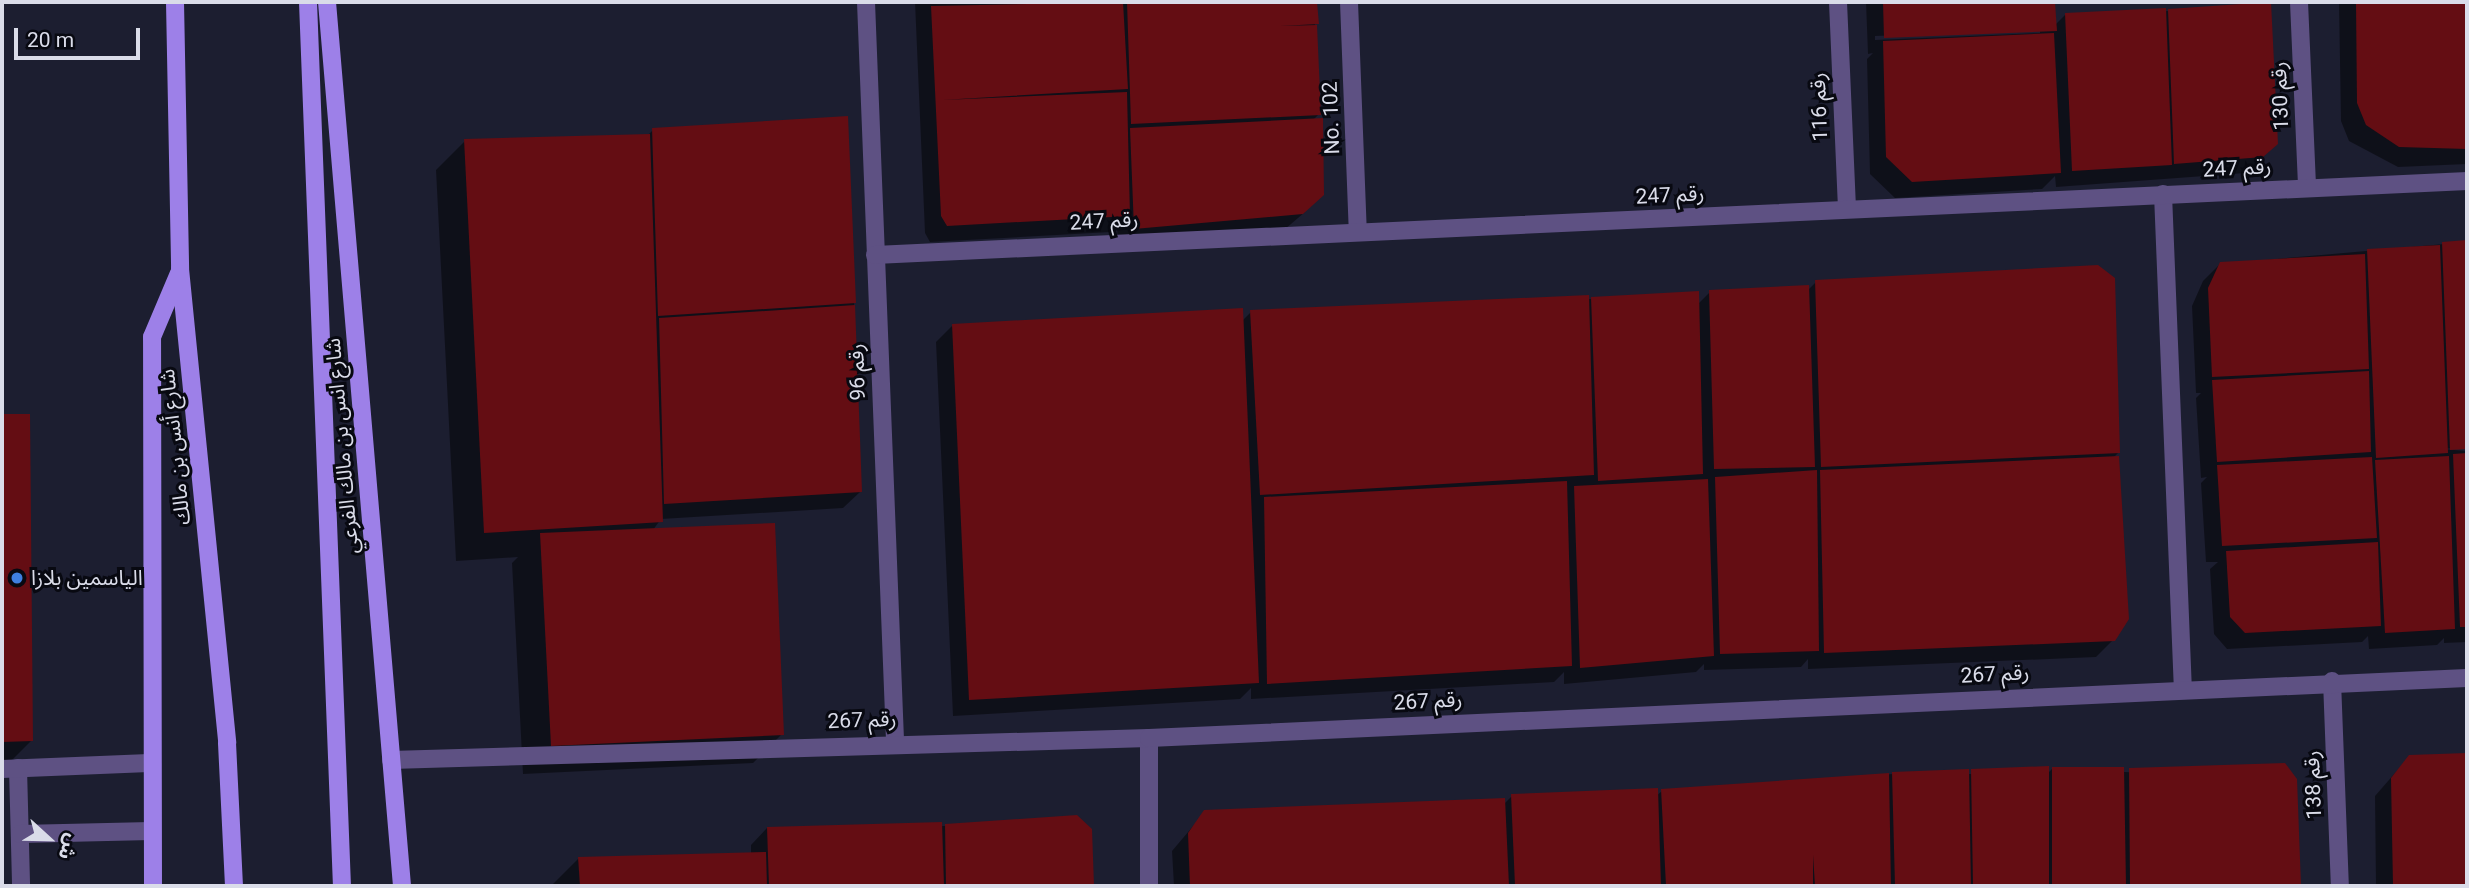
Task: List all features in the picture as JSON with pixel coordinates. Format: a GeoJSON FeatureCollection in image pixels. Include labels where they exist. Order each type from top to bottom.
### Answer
{"type":"FeatureCollection","features":[{"type":"Feature","properties":{"kind":"main road","name":"شارع أنس بن مالك"},"geometry":{"type":"LineString","coordinates":[[175,2],[180,270],[227,743],[234,886]]}},
{"type":"Feature","properties":{"kind":"main road"},"geometry":{"type":"LineString","coordinates":[[308,2],[342,886]]}},
{"type":"Feature","properties":{"kind":"main road","name":"شارع انس بن مالك الفرعي"},"geometry":{"type":"LineString","coordinates":[[327,2],[402,886]]}},
{"type":"Feature","properties":{"kind":"main road"},"geometry":{"type":"LineString","coordinates":[[153,886],[149,763],[152,337],[180,270]]}},
{"type":"Feature","properties":{"kind":"street","name":"رقم 96"},"geometry":{"type":"LineString","coordinates":[[866,2],[895,741]]}},
{"type":"Feature","properties":{"kind":"street","name":"No. 102"},"geometry":{"type":"LineString","coordinates":[[1349,2],[1358,232]]}},
{"type":"Feature","properties":{"kind":"street","name":"رقم 116"},"geometry":{"type":"LineString","coordinates":[[1838,2],[1847,209]]}},
{"type":"Feature","properties":{"kind":"street","name":"رقم 130"},"geometry":{"type":"LineString","coordinates":[[2299,2],[2306,188]]}},
{"type":"Feature","properties":{"kind":"street","name":"رقم 247"},"geometry":{"type":"LineString","coordinates":[[875,255],[2467,181]]}},
{"type":"Feature","properties":{"kind":"street"},"geometry":{"type":"LineString","coordinates":[[2163,194],[2183,687]]}},
{"type":"Feature","properties":{"kind":"street","name":"رقم 267"},"geometry":{"type":"LineString","coordinates":[[391,760],[895,741],[1149,738],[2183,687],[2467,678]]}},
{"type":"Feature","properties":{"kind":"street","name":"رقم 138"},"geometry":{"type":"LineString","coordinates":[[2332,681],[2340,886]]}},
{"type":"Feature","properties":{"kind":"street"},"geometry":{"type":"LineString","coordinates":[[1149,738],[1149,886]]}},
{"type":"Feature","properties":{"kind":"street"},"geometry":{"type":"LineString","coordinates":[[21,886],[20,834],[10,769],[149,763]]}},
{"type":"Feature","properties":{"kind":"street"},"geometry":{"type":"LineString","coordinates":[[20,834],[152,831]]}},
{"type":"Feature","properties":{"kind":"building"},"geometry":{"type":"Polygon","coordinates":[[[1123,2],[1128,89],[942,100],[1127,92],[1130,216],[947,226],[941,216],[931,6],[1123,2]]]}},
{"type":"Feature","properties":{"kind":"building"},"geometry":{"type":"Polygon","coordinates":[[[1127,2],[1317,2],[1319,24],[1280,26],[1317,25],[1321,115],[1131,124],[1127,2]]]}},
{"type":"Feature","properties":{"kind":"building"},"geometry":{"type":"Polygon","coordinates":[[[1883,2],[2055,2],[2057,31],[1884,38],[1883,2]]]}},
{"type":"Feature","properties":{"kind":"building"},"geometry":{"type":"Polygon","coordinates":[[[2271,2],[2278,144],[2263,157],[2174,164],[2168,9],[2271,2]]]}},
{"type":"Feature","properties":{"kind":"building"},"geometry":{"type":"Polygon","coordinates":[[[2356,2],[2467,2],[2467,149],[2399,147],[2366,125],[2357,103],[2356,2]]]}},
{"type":"Feature","properties":{"kind":"building"},"geometry":{"type":"Polygon","coordinates":[[[2166,8],[2172,165],[2072,171],[2065,13],[2166,8]]]}},
{"type":"Feature","properties":{"kind":"building"},"geometry":{"type":"Polygon","coordinates":[[[2054,33],[2061,173],[1912,182],[1886,157],[1883,41],[2054,33]]]}},
{"type":"Feature","properties":{"kind":"building"},"geometry":{"type":"Polygon","coordinates":[[[848,116],[856,303],[658,316],[652,128],[848,116]]]}},
{"type":"Feature","properties":{"kind":"building"},"geometry":{"type":"Polygon","coordinates":[[[1323,118],[1324,195],[1303,214],[1134,229],[1130,128],[1323,118]]]}},
{"type":"Feature","properties":{"kind":"building"},"geometry":{"type":"Polygon","coordinates":[[[650,134],[663,522],[484,533],[464,139],[650,134]]]}},
{"type":"Feature","properties":{"kind":"building"},"geometry":{"type":"Polygon","coordinates":[[[2467,240],[2467,449],[2450,450],[2442,242],[2467,240]]]}},
{"type":"Feature","properties":{"kind":"building"},"geometry":{"type":"Polygon","coordinates":[[[2440,245],[2448,453],[2376,458],[2367,249],[2440,245]]]}},
{"type":"Feature","properties":{"kind":"building"},"geometry":{"type":"Polygon","coordinates":[[[2365,254],[2369,369],[2212,377],[2208,288],[2220,262],[2365,254]]]}},
{"type":"Feature","properties":{"kind":"building"},"geometry":{"type":"Polygon","coordinates":[[[2098,265],[2115,278],[2120,453],[1821,467],[1815,280],[2098,265]]]}},
{"type":"Feature","properties":{"kind":"building"},"geometry":{"type":"Polygon","coordinates":[[[1809,285],[1815,467],[1714,469],[1709,290],[1809,285]]]}},
{"type":"Feature","properties":{"kind":"building"},"geometry":{"type":"Polygon","coordinates":[[[1699,291],[1703,474],[1598,481],[1591,297],[1699,291]]]}},
{"type":"Feature","properties":{"kind":"building"},"geometry":{"type":"Polygon","coordinates":[[[1589,295],[1594,475],[1260,495],[1250,310],[1589,295]]]}},
{"type":"Feature","properties":{"kind":"building"},"geometry":{"type":"Polygon","coordinates":[[[855,305],[862,492],[664,504],[659,318],[855,305]]]}},
{"type":"Feature","properties":{"kind":"building"},"geometry":{"type":"Polygon","coordinates":[[[1243,308],[1259,683],[969,700],[952,324],[1243,308]]]}},
{"type":"Feature","properties":{"kind":"building"},"geometry":{"type":"Polygon","coordinates":[[[2369,371],[2371,452],[2217,462],[2212,380],[2369,371]]]}},
{"type":"Feature","properties":{"kind":"building","name":"الياسمين بلازا"},"geometry":{"type":"Polygon","coordinates":[[[2,414],[30,414],[33,741],[2,742],[2,414]]]}},
{"type":"Feature","properties":{"kind":"building"},"geometry":{"type":"Polygon","coordinates":[[[2467,453],[2467,627],[2460,627],[2453,454],[2467,453]]]}},
{"type":"Feature","properties":{"kind":"building"},"geometry":{"type":"Polygon","coordinates":[[[2119,456],[2129,619],[2115,641],[1824,653],[1820,470],[2119,456]]]}},
{"type":"Feature","properties":{"kind":"building"},"geometry":{"type":"Polygon","coordinates":[[[2449,456],[2455,629],[2385,633],[2375,460],[2449,456]]]}},
{"type":"Feature","properties":{"kind":"building"},"geometry":{"type":"Polygon","coordinates":[[[2372,457],[2377,538],[2222,546],[2217,465],[2372,457]]]}},
{"type":"Feature","properties":{"kind":"building"},"geometry":{"type":"Polygon","coordinates":[[[1817,470],[1819,651],[1720,654],[1715,477],[1817,470]]]}},
{"type":"Feature","properties":{"kind":"building"},"geometry":{"type":"Polygon","coordinates":[[[1708,479],[1714,656],[1580,668],[1574,486],[1708,479]]]}},
{"type":"Feature","properties":{"kind":"building"},"geometry":{"type":"Polygon","coordinates":[[[1567,481],[1572,666],[1267,684],[1264,497],[1567,481]]]}},
{"type":"Feature","properties":{"kind":"building"},"geometry":{"type":"Polygon","coordinates":[[[775,523],[784,735],[551,746],[540,533],[775,523]]]}},
{"type":"Feature","properties":{"kind":"building"},"geometry":{"type":"Polygon","coordinates":[[[2378,542],[2381,626],[2245,633],[2230,617],[2226,551],[2378,542]]]}},
{"type":"Feature","properties":{"kind":"building"},"geometry":{"type":"Polygon","coordinates":[[[2467,753],[2467,886],[2393,886],[2391,778],[2409,755],[2467,753]]]}},
{"type":"Feature","properties":{"kind":"building"},"geometry":{"type":"Polygon","coordinates":[[[2285,763],[2297,779],[2301,886],[2130,886],[2129,768],[2285,763]]]}},
{"type":"Feature","properties":{"kind":"building"},"geometry":{"type":"Polygon","coordinates":[[[2049,766],[2049,886],[1973,886],[1971,769],[2049,766]]]}},
{"type":"Feature","properties":{"kind":"building"},"geometry":{"type":"Polygon","coordinates":[[[2052,767],[2124,767],[2126,886],[2052,886],[2052,767]]]}},
{"type":"Feature","properties":{"kind":"building"},"geometry":{"type":"Polygon","coordinates":[[[1969,769],[1971,886],[1895,886],[1892,772],[1969,769]]]}},
{"type":"Feature","properties":{"kind":"building"},"geometry":{"type":"Polygon","coordinates":[[[1889,773],[1891,886],[1815,886],[1813,855],[1813,886],[1666,886],[1661,789],[1889,773]]]}},
{"type":"Feature","properties":{"kind":"building"},"geometry":{"type":"Polygon","coordinates":[[[1658,788],[1661,886],[1515,886],[1511,794],[1658,788]]]}},
{"type":"Feature","properties":{"kind":"building"},"geometry":{"type":"Polygon","coordinates":[[[1505,798],[1509,886],[1190,886],[1188,833],[1204,810],[1505,798]]]}},
{"type":"Feature","properties":{"kind":"building"},"geometry":{"type":"Polygon","coordinates":[[[1077,815],[1092,829],[1094,886],[946,886],[945,824],[1077,815]]]}},
{"type":"Feature","properties":{"kind":"building"},"geometry":{"type":"Polygon","coordinates":[[[942,822],[944,886],[769,886],[767,827],[942,822]]]}},
{"type":"Feature","properties":{"kind":"building"},"geometry":{"type":"Polygon","coordinates":[[[766,852],[767,886],[580,886],[578,857],[766,852]]]}},
{"type":"Feature","properties":{"kind":"place","name":"الياسمين بلازا"},"geometry":{"type":"Point","coordinates":[17,578]}}]}
